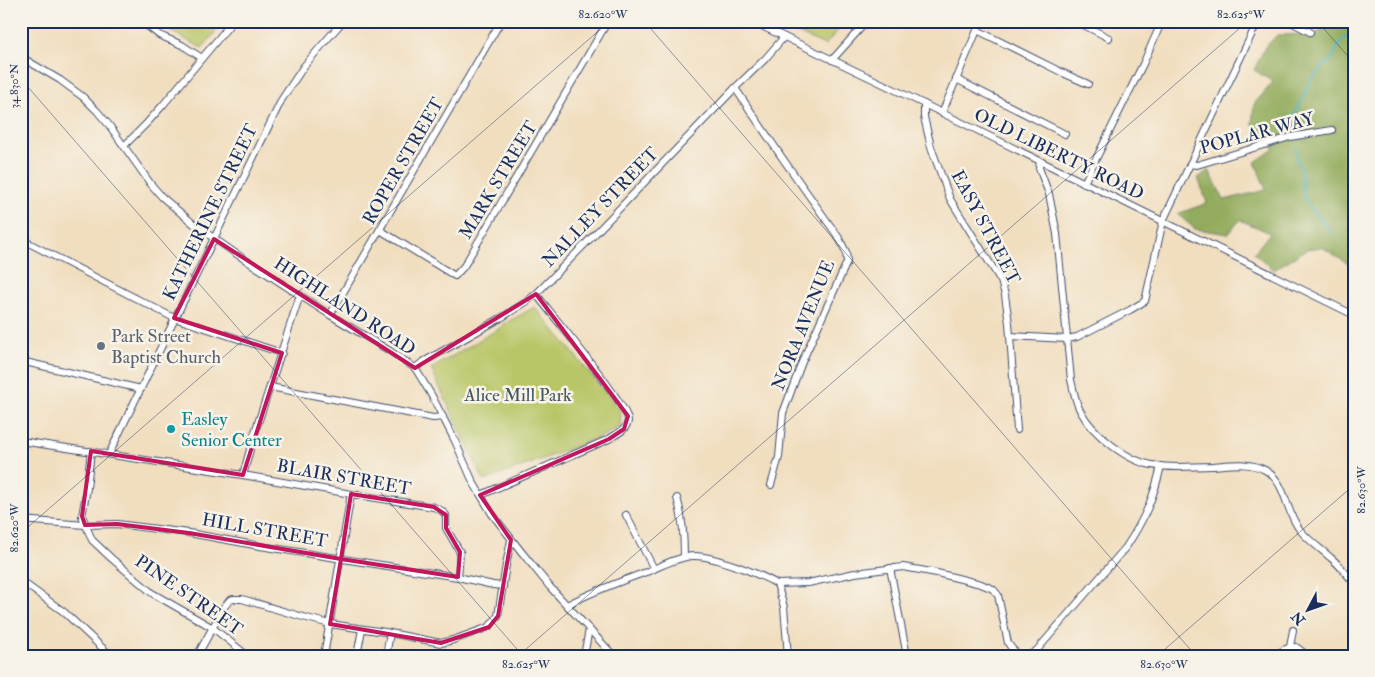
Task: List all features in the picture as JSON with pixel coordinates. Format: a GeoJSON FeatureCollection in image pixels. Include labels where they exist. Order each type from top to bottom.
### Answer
{"type":"FeatureCollection","features":[{"type":"Feature","properties":{"kind":"street"},"geometry":{"type":"LineString","coordinates":[[141,21],[159,35],[182,45],[202,58]]}},
{"type":"Feature","properties":{"kind":"street"},"geometry":{"type":"LineString","coordinates":[[124,146],[147,123],[233,21]]}},
{"type":"Feature","properties":{"kind":"street","name":"KATHERINE STREET"},"geometry":{"type":"LineString","coordinates":[[109,454],[282,99],[304,66],[343,21]]}},
{"type":"Feature","properties":{"kind":"street","name":"ROPER STREET"},"geometry":{"type":"LineString","coordinates":[[330,315],[501,21]]}},
{"type":"Feature","properties":{"kind":"street","name":"MARK STREET"},"geometry":{"type":"LineString","coordinates":[[380,230],[455,276],[464,266],[608,21]]}},
{"type":"Feature","properties":{"kind":"street","name":"OLD LIBERTY ROAD"},"geometry":{"type":"LineString","coordinates":[[751,21],[1354,315]]}},
{"type":"Feature","properties":{"kind":"street"},"geometry":{"type":"LineString","coordinates":[[832,60],[867,21]]}},
{"type":"Feature","properties":{"kind":"street"},"geometry":{"type":"LineString","coordinates":[[942,113],[981,21]]}},
{"type":"Feature","properties":{"kind":"street"},"geometry":{"type":"LineString","coordinates":[[1076,21],[1110,38]]}},
{"type":"Feature","properties":{"kind":"street"},"geometry":{"type":"LineString","coordinates":[[1084,183],[1140,72],[1162,21]]}},
{"type":"Feature","properties":{"kind":"street"},"geometry":{"type":"LineString","coordinates":[[1010,336],[1067,339],[1077,337],[1145,301],[1163,221],[1258,21]]}},
{"type":"Feature","properties":{"kind":"street"},"geometry":{"type":"LineString","coordinates":[[1289,21],[1310,32]]}},
{"type":"Feature","properties":{"kind":"street"},"geometry":{"type":"LineString","coordinates":[[977,30],[1063,74],[1088,84]]}},
{"type":"Feature","properties":{"kind":"street","name":"NALLEY STREET"},"geometry":{"type":"LineString","coordinates":[[415,368],[501,318],[536,294],[765,59],[784,37]]}},
{"type":"Feature","properties":{"kind":"street","name":"HIGHLAND ROAD"},"geometry":{"type":"LineString","coordinates":[[21,57],[60,80],[83,97],[97,111],[150,183],[179,212],[214,239],[330,315],[390,350],[415,368],[432,396],[492,514],[567,605],[614,656]]}},
{"type":"Feature","properties":{"kind":"street"},"geometry":{"type":"LineString","coordinates":[[956,79],[1065,134]]}},
{"type":"Feature","properties":{"kind":"street","name":"NORA AVENUE"},"geometry":{"type":"LineString","coordinates":[[735,88],[839,238],[846,252],[847,262],[802,362],[784,413],[779,456],[771,485]]}},
{"type":"Feature","properties":{"kind":"street","name":"EASY STREET"},"geometry":{"type":"LineString","coordinates":[[924,104],[924,116],[931,147],[950,199],[1001,281],[1005,296],[1010,336],[1017,430]]}},
{"type":"Feature","properties":{"kind":"street","name":"POPLAR WAY"},"geometry":{"type":"LineString","coordinates":[[1190,164],[1198,165],[1290,137],[1332,130]]}},
{"type":"Feature","properties":{"kind":"street"},"geometry":{"type":"LineString","coordinates":[[1040,161],[1039,168],[1049,194],[1057,234],[1071,380],[1081,412],[1093,428],[1114,447],[1137,461],[1162,466],[1258,466],[1267,471],[1276,478],[1291,516],[1300,530],[1333,559],[1354,583]]}},
{"type":"Feature","properties":{"kind":"street"},"geometry":{"type":"LineString","coordinates":[[21,239],[174,318],[282,353]]}},
{"type":"Feature","properties":{"kind":"street"},"geometry":{"type":"LineString","coordinates":[[481,495],[610,439],[624,429],[628,423],[628,416],[615,394],[536,294]]}},
{"type":"Feature","properties":{"kind":"street"},"geometry":{"type":"LineString","coordinates":[[243,475],[254,435],[300,295]]}},
{"type":"Feature","properties":{"kind":"street"},"geometry":{"type":"LineString","coordinates":[[21,361],[141,389]]}},
{"type":"Feature","properties":{"kind":"street"},"geometry":{"type":"LineString","coordinates":[[270,387],[433,418],[443,417]]}},
{"type":"Feature","properties":{"kind":"street","name":"BLAIR STREET"},"geometry":{"type":"LineString","coordinates":[[21,441],[434,507],[446,515],[446,528],[460,552],[458,577]]}},
{"type":"Feature","properties":{"kind":"street"},"geometry":{"type":"LineString","coordinates":[[85,526],[82,516],[87,488],[90,451]]}},
{"type":"Feature","properties":{"kind":"street"},"geometry":{"type":"LineString","coordinates":[[567,605],[583,596],[684,557],[704,556],[749,571],[777,584],[808,583],[855,573],[903,567],[937,573],[993,589],[998,595],[1008,643],[1017,654],[1029,656],[1037,650],[1126,547],[1139,528],[1150,504],[1162,466]]}},
{"type":"Feature","properties":{"kind":"street"},"geometry":{"type":"LineString","coordinates":[[324,656],[351,494]]}},
{"type":"Feature","properties":{"kind":"street"},"geometry":{"type":"LineString","coordinates":[[678,498],[684,535],[684,557]]}},
{"type":"Feature","properties":{"kind":"street"},"geometry":{"type":"LineString","coordinates":[[626,515],[654,569]]}},
{"type":"Feature","properties":{"kind":"street","name":"HILL STREET"},"geometry":{"type":"LineString","coordinates":[[21,520],[85,526],[117,524],[189,533],[503,586]]}},
{"type":"Feature","properties":{"kind":"street","name":"PINE STREET"},"geometry":{"type":"LineString","coordinates":[[85,526],[92,540],[134,578],[152,592],[213,628],[248,656]]}},
{"type":"Feature","properties":{"kind":"street"},"geometry":{"type":"LineString","coordinates":[[197,656],[224,608],[230,600],[234,599],[242,599],[330,624],[362,630],[390,633],[441,643],[462,638],[489,627],[498,616],[512,540]]}},
{"type":"Feature","properties":{"kind":"street"},"geometry":{"type":"LineString","coordinates":[[890,568],[907,656]]}},
{"type":"Feature","properties":{"kind":"street"},"geometry":{"type":"LineString","coordinates":[[21,581],[64,612],[111,656]]}},
{"type":"Feature","properties":{"kind":"street"},"geometry":{"type":"LineString","coordinates":[[777,584],[784,607],[788,656]]}},
{"type":"Feature","properties":{"kind":"street"},"geometry":{"type":"LineString","coordinates":[[584,656],[589,629]]}},
{"type":"Feature","properties":{"kind":"street"},"geometry":{"type":"LineString","coordinates":[[357,656],[362,630]]}},
{"type":"Feature","properties":{"kind":"street"},"geometry":{"type":"LineString","coordinates":[[1290,648],[1294,630]]}},
{"type":"Feature","properties":{"kind":"street"},"geometry":{"type":"LineString","coordinates":[[386,656],[390,633]]}},
{"type":"Feature","properties":{"kind":"street"},"geometry":{"type":"LineString","coordinates":[[1277,656],[1282,650],[1296,647],[1304,653]]}},
{"type":"Feature","properties":{"kind":"highlighted area"},"geometry":{"type":"Polygon","coordinates":[[[214,239],[415,368],[536,294],[628,416],[624,429],[609,439],[480,495],[511,540],[498,616],[489,627],[441,643],[330,624],[341,559],[189,533],[117,524],[85,525],[82,516],[91,451],[243,475],[282,353],[174,318],[214,239]],[[351,494],[341,559],[458,577],[460,552],[446,528],[446,515],[434,507],[351,494]]]}},
{"type":"Feature","properties":{"kind":"green space"},"geometry":{"type":"Polygon","coordinates":[[[151,21],[225,21],[202,48],[151,21]]]}},
{"type":"Feature","properties":{"kind":"green space"},"geometry":{"type":"Polygon","coordinates":[[[770,21],[846,21],[825,45],[770,21]]]}},
{"type":"Feature","properties":{"kind":"green space"},"geometry":{"type":"Polygon","coordinates":[[[1328,21],[1354,21],[1354,199],[1346,204],[1354,223],[1354,270],[1322,247],[1307,249],[1274,270],[1254,253],[1270,233],[1240,220],[1228,234],[1195,229],[1177,214],[1207,203],[1198,178],[1209,170],[1224,200],[1266,190],[1255,162],[1274,149],[1252,124],[1254,104],[1273,82],[1254,70],[1265,47],[1277,35],[1317,34],[1328,21]]]}},
{"type":"Feature","properties":{"kind":"green space","name":"Alice Mill Park"},"geometry":{"type":"Polygon","coordinates":[[[535,307],[621,411],[620,427],[601,437],[484,481],[431,369],[535,307]]]}},
{"type":"Feature","properties":{"kind":"waterway"},"geometry":{"type":"LineString","coordinates":[[1289,127],[1310,81],[1330,61],[1340,43],[1354,29]]}},
{"type":"Feature","properties":{"kind":"waterway"},"geometry":{"type":"LineString","coordinates":[[1296,147],[1297,160],[1301,167],[1303,192],[1307,203],[1331,232]]}},
{"type":"Feature","properties":{"kind":"place","name":"Park Street Baptist Church"},"geometry":{"type":"Point","coordinates":[101,346]}},
{"type":"Feature","properties":{"kind":"place","name":"Easley Senior Center"},"geometry":{"type":"Point","coordinates":[171,429]}}]}
